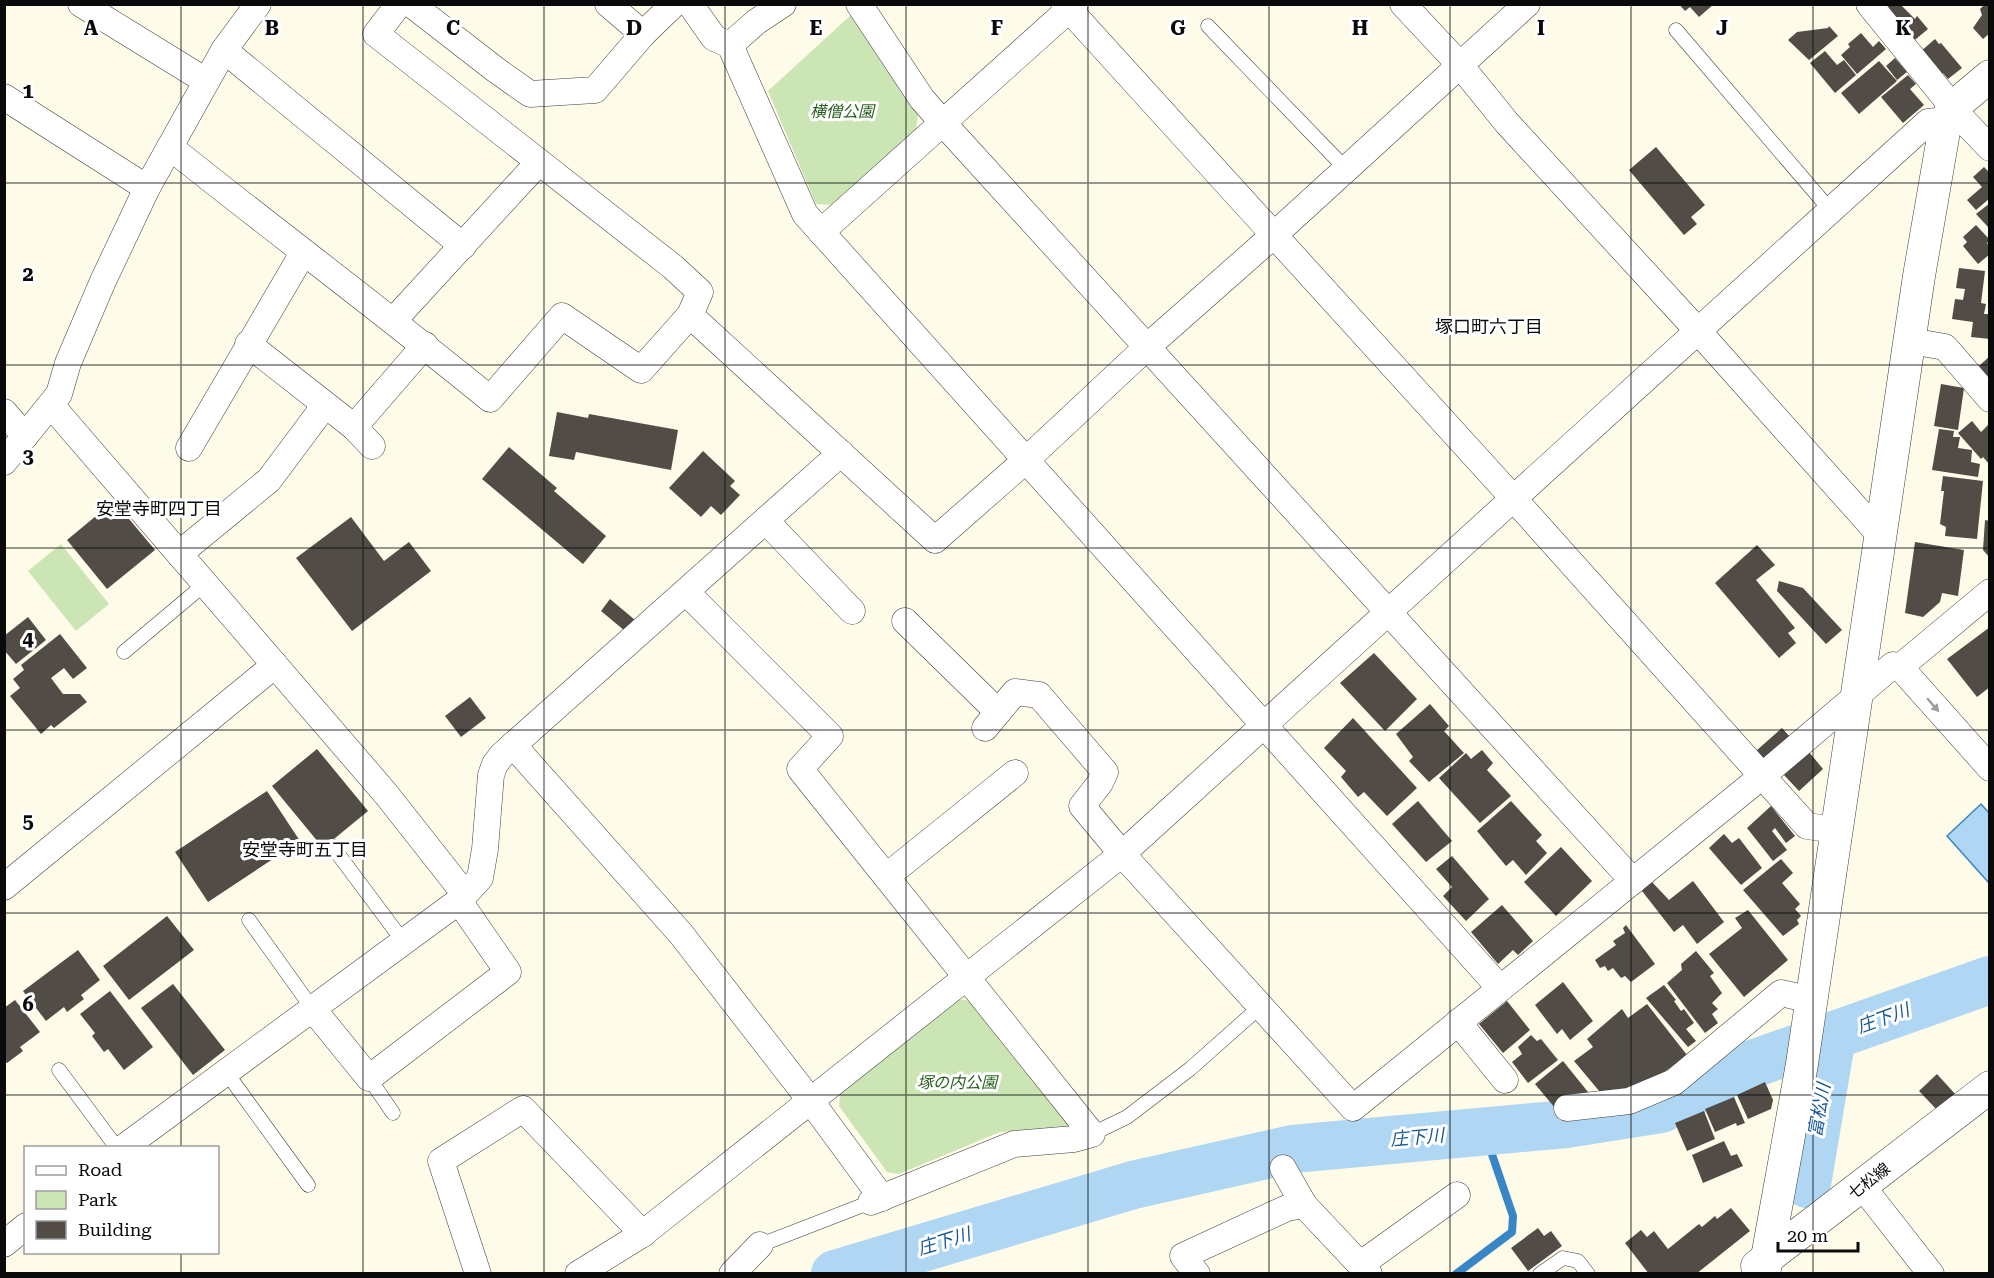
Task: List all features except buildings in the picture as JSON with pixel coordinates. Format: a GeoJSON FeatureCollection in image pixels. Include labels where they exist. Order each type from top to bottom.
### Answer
{"type":"FeatureCollection","features":[{"type":"Feature","properties":{"kind":"street"},"geometry":{"type":"LineString","coordinates":[[81,4],[206,81]]}},
{"type":"Feature","properties":{"kind":"street"},"geometry":{"type":"LineString","coordinates":[[4,462],[59,394],[68,363],[147,188],[224,50],[258,4]]}},
{"type":"Feature","properties":{"kind":"street"},"geometry":{"type":"LineString","coordinates":[[170,147],[303,253],[425,345],[490,399],[562,316],[641,370],[690,315],[700,291],[673,267],[376,34],[399,4]]}},
{"type":"Feature","properties":{"kind":"street"},"geometry":{"type":"LineString","coordinates":[[411,4],[530,94],[595,90],[674,4]]}},
{"type":"Feature","properties":{"kind":"street"},"geometry":{"type":"LineString","coordinates":[[608,4],[644,34]]}},
{"type":"Feature","properties":{"kind":"street"},"geometry":{"type":"LineString","coordinates":[[690,4],[714,38],[730,45],[805,214],[1500,988]]}},
{"type":"Feature","properties":{"kind":"street"},"geometry":{"type":"LineString","coordinates":[[730,45],[756,22],[783,4]]}},
{"type":"Feature","properties":{"kind":"street"},"geometry":{"type":"LineString","coordinates":[[859,4],[922,99],[943,123],[1633,881]]}},
{"type":"Feature","properties":{"kind":"street"},"geometry":{"type":"LineString","coordinates":[[1403,4],[1460,65],[1507,123],[1880,535]]}},
{"type":"Feature","properties":{"kind":"street"},"geometry":{"type":"LineString","coordinates":[[690,315],[935,540],[1025,461],[1147,347],[1274,235],[1527,4]]}},
{"type":"Feature","properties":{"kind":"street"},"geometry":{"type":"LineString","coordinates":[[1869,4],[1949,114],[1989,148]]}},
{"type":"Feature","properties":{"kind":"street"},"geometry":{"type":"LineString","coordinates":[[821,232],[1070,6],[1761,777],[1807,826],[1836,830]]}},
{"type":"Feature","properties":{"kind":"street"},"geometry":{"type":"LineString","coordinates":[[224,50],[464,246]]}},
{"type":"Feature","properties":{"kind":"street"},"geometry":{"type":"LineString","coordinates":[[578,1274],[643,1234],[1122,854],[1928,122],[1949,114],[1989,76]]}},
{"type":"Feature","properties":{"kind":"street"},"geometry":{"type":"LineString","coordinates":[[6,103],[147,188]]}},
{"type":"Feature","properties":{"kind":"street"},"geometry":{"type":"LineString","coordinates":[[1759,1269],[1802,1064],[1836,830],[1881,677],[1880,535],[1927,344],[1949,114]]}},
{"type":"Feature","properties":{"kind":"street"},"geometry":{"type":"LineString","coordinates":[[393,321],[540,162]]}},
{"type":"Feature","properties":{"kind":"street"},"geometry":{"type":"LineString","coordinates":[[189,448],[303,253]]}},
{"type":"Feature","properties":{"kind":"street"},"geometry":{"type":"LineString","coordinates":[[248,344],[354,427],[372,446]]}},
{"type":"Feature","properties":{"kind":"street"},"geometry":{"type":"LineString","coordinates":[[1927,344],[1989,399]]}},
{"type":"Feature","properties":{"kind":"street"},"geometry":{"type":"LineString","coordinates":[[354,427],[425,345]]}},
{"type":"Feature","properties":{"kind":"street"},"geometry":{"type":"LineString","coordinates":[[51,405],[386,794],[461,897],[508,972],[369,1078],[312,1008]]}},
{"type":"Feature","properties":{"kind":"street"},"geometry":{"type":"LineString","coordinates":[[179,554],[269,480],[325,405]]}},
{"type":"Feature","properties":{"kind":"street"},"geometry":{"type":"LineString","coordinates":[[4,412],[25,436]]}},
{"type":"Feature","properties":{"kind":"street"},"geometry":{"type":"LineString","coordinates":[[140,1143],[225,1072],[461,897],[480,878],[485,849],[491,775],[495,764],[513,745],[841,453]]}},
{"type":"Feature","properties":{"kind":"street"},"geometry":{"type":"LineString","coordinates":[[766,521],[852,611]]}},
{"type":"Feature","properties":{"kind":"street"},"geometry":{"type":"LineString","coordinates":[[513,745],[681,934],[810,1100],[877,1200],[1014,1144],[1074,1139],[1092,1134],[968,976],[800,769],[830,736],[686,592]]}},
{"type":"Feature","properties":{"kind":"street"},"geometry":{"type":"LineString","coordinates":[[905,621],[991,720],[1015,692],[1039,695],[1105,772],[1100,783],[1082,806],[1122,854],[1353,1108],[1881,677],[1989,592]]}},
{"type":"Feature","properties":{"kind":"street"},"geometry":{"type":"LineString","coordinates":[[5,884],[275,664]]}},
{"type":"Feature","properties":{"kind":"street"},"geometry":{"type":"LineString","coordinates":[[1881,677],[1989,768]]}},
{"type":"Feature","properties":{"kind":"street"},"geometry":{"type":"LineString","coordinates":[[887,876],[1015,773]]}},
{"type":"Feature","properties":{"kind":"street"},"geometry":{"type":"LineString","coordinates":[[1567,1108],[1629,1101],[1674,1082],[1780,993],[1810,1006]]}},
{"type":"Feature","properties":{"kind":"street"},"geometry":{"type":"LineString","coordinates":[[1458,1022],[1505,1080]]}},
{"type":"Feature","properties":{"kind":"street","name":"七松線"},"geometry":{"type":"LineString","coordinates":[[1759,1269],[1989,1087]]}},
{"type":"Feature","properties":{"kind":"street"},"geometry":{"type":"LineString","coordinates":[[478,1274],[441,1161],[523,1109],[643,1234]]}},
{"type":"Feature","properties":{"kind":"street"},"geometry":{"type":"LineString","coordinates":[[1283,1168],[1304,1205],[1365,1269],[1456,1196]]}},
{"type":"Feature","properties":{"kind":"street"},"geometry":{"type":"LineString","coordinates":[[1862,1186],[1931,1274]]}},
{"type":"Feature","properties":{"kind":"street"},"geometry":{"type":"LineString","coordinates":[[1197,1274],[1183,1256],[1287,1208],[1304,1205]]}},
{"type":"Feature","properties":{"kind":"street"},"geometry":{"type":"LineString","coordinates":[[732,1274],[738,1265],[760,1245]]}},
{"type":"Feature","properties":{"kind":"lane"},"geometry":{"type":"LineString","coordinates":[[1208,26],[1346,169]]}},
{"type":"Feature","properties":{"kind":"lane"},"geometry":{"type":"LineString","coordinates":[[1676,30],[1831,211]]}},
{"type":"Feature","properties":{"kind":"lane"},"geometry":{"type":"LineString","coordinates":[[124,652],[205,584]]}},
{"type":"Feature","properties":{"kind":"lane"},"geometry":{"type":"LineString","coordinates":[[332,846],[403,941]]}},
{"type":"Feature","properties":{"kind":"lane"},"geometry":{"type":"LineString","coordinates":[[249,920],[312,1008]]}},
{"type":"Feature","properties":{"kind":"lane"},"geometry":{"type":"LineString","coordinates":[[1092,1134],[1128,1117],[1191,1069],[1261,1006]]}},
{"type":"Feature","properties":{"kind":"lane"},"geometry":{"type":"LineString","coordinates":[[59,1070],[116,1146]]}},
{"type":"Feature","properties":{"kind":"lane"},"geometry":{"type":"LineString","coordinates":[[225,1072],[308,1185]]}},
{"type":"Feature","properties":{"kind":"lane"},"geometry":{"type":"LineString","coordinates":[[369,1078],[393,1113]]}},
{"type":"Feature","properties":{"kind":"lane"},"geometry":{"type":"LineString","coordinates":[[760,1245],[877,1200]]}},
{"type":"Feature","properties":{"kind":"lane"},"geometry":{"type":"LineString","coordinates":[[1540,1274],[1563,1258],[1578,1261],[1588,1274]]}},
{"type":"Feature","properties":{"kind":"green space","name":"横僧公園"},"geometry":{"type":"Polygon","coordinates":[[[851,15],[918,115],[916,130],[831,205],[816,204],[768,91],[851,15]]]}},
{"type":"Feature","properties":{"kind":"green space"},"geometry":{"type":"Polygon","coordinates":[[[61,544],[109,604],[76,631],[28,571],[61,544]]]}},
{"type":"Feature","properties":{"kind":"green space","name":"塚の内公園"},"geometry":{"type":"Polygon","coordinates":[[[959,999],[974,1002],[1073,1127],[1000,1132],[899,1174],[887,1172],[839,1106],[840,1094],[959,999]]]}},
{"type":"Feature","properties":{"kind":"water"},"geometry":{"type":"Polygon","coordinates":[[[1981,804],[1989,813],[1989,883],[1947,836],[1981,804]]]}},
{"type":"Feature","properties":{"kind":"waterway","name":"庄下川"},"geometry":{"type":"LineString","coordinates":[[835,1274],[1133,1185],[1293,1149],[1566,1124],[1661,1109],[1730,1072],[1990,980]]}},
{"type":"Feature","properties":{"kind":"waterway","name":"富松川"},"geometry":{"type":"LineString","coordinates":[[1807,1184],[1832,1036]]}},
{"type":"Feature","properties":{"kind":"waterway"},"geometry":{"type":"LineString","coordinates":[[1456,1274],[1512,1232],[1513,1216],[1484,1131]]}},
{"type":"Feature","properties":{"kind":"district","name":"塚口町六丁目"},"geometry":{"type":"Point","coordinates":[1489,326]}},
{"type":"Feature","properties":{"kind":"district","name":"安堂寺町四丁目"},"geometry":{"type":"Point","coordinates":[159,508]}},
{"type":"Feature","properties":{"kind":"district","name":"安堂寺町五丁目"},"geometry":{"type":"Point","coordinates":[305,849]}}]}
